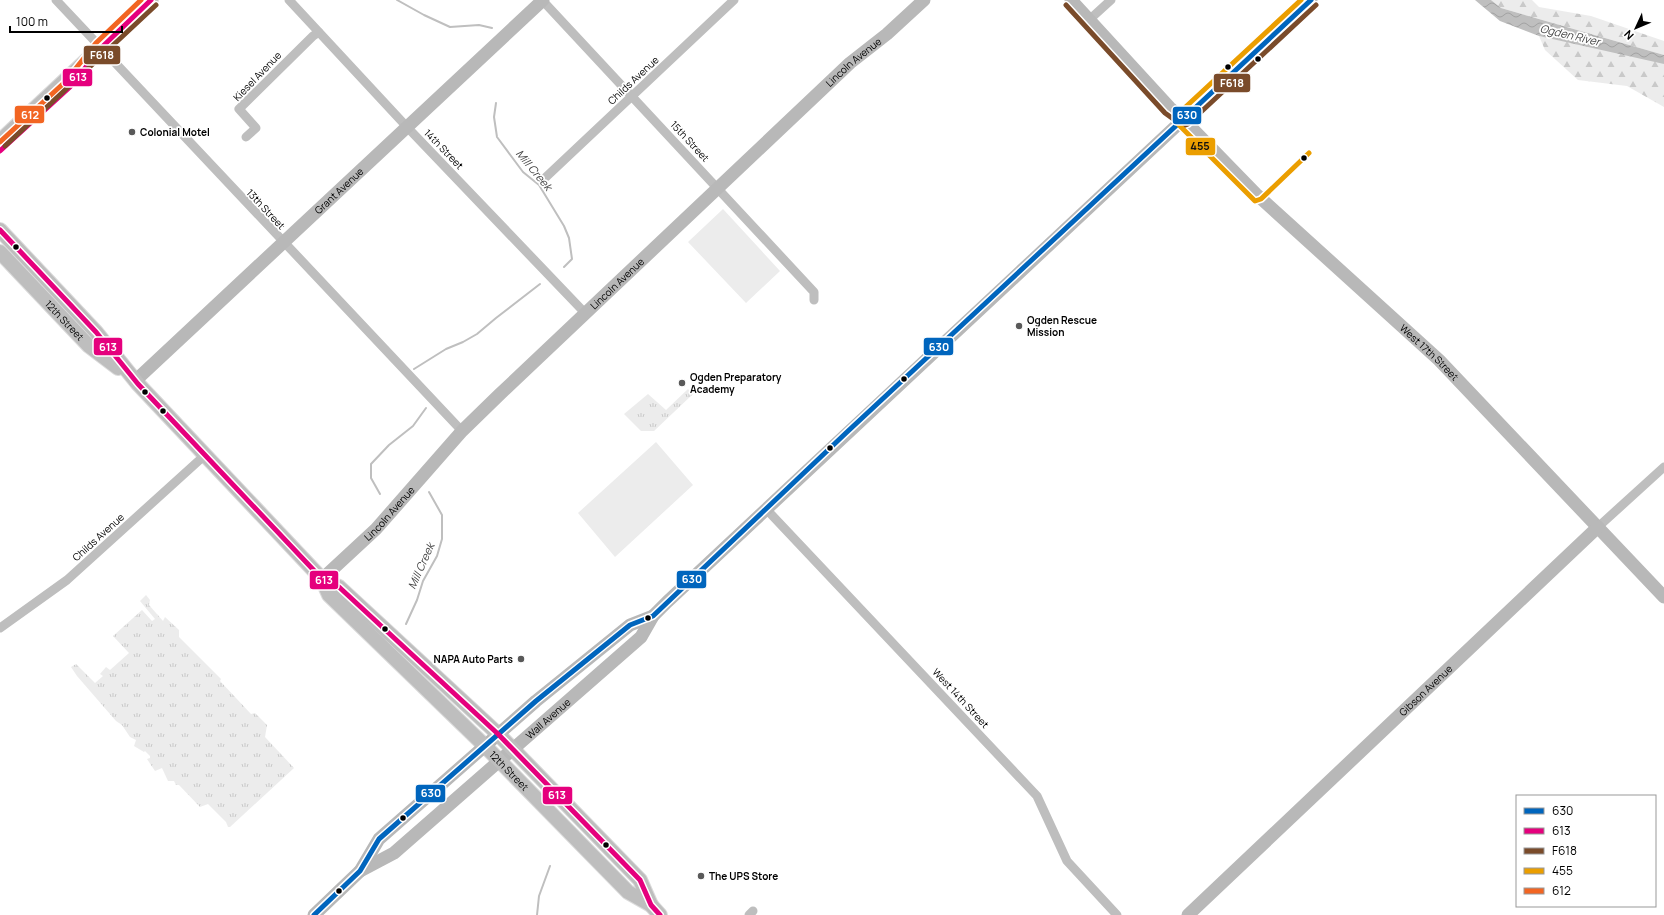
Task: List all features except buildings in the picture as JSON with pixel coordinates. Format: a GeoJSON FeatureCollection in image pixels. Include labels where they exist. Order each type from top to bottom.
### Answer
{"type":"FeatureCollection","features":[{"type":"Feature","properties":{"kind":"main road"},"geometry":{"type":"LineString","coordinates":[[0,141],[151,0]]}},
{"type":"Feature","properties":{"kind":"main road"},"geometry":{"type":"LineString","coordinates":[[0,151],[70,87],[101,48]]}},
{"type":"Feature","properties":{"kind":"main road","name":"12th Street"},"geometry":{"type":"LineString","coordinates":[[0,230],[96,332],[135,381],[322,579],[329,595],[485,746],[628,892],[656,910]]}},
{"type":"Feature","properties":{"kind":"main road","name":"12th Street"},"geometry":{"type":"LineString","coordinates":[[0,252],[89,346],[135,381]]}},
{"type":"Feature","properties":{"kind":"main road","name":"12th Street"},"geometry":{"type":"LineString","coordinates":[[322,579],[339,587],[498,734],[640,880],[656,910]]}},
{"type":"Feature","properties":{"kind":"street","name":"13th Street"},"geometry":{"type":"LineString","coordinates":[[56,0],[282,243],[462,431]]}},
{"type":"Feature","properties":{"kind":"street","name":"14th Street"},"geometry":{"type":"LineString","coordinates":[[289,0],[585,313]]}},
{"type":"Feature","properties":{"kind":"street","name":"15th Street"},"geometry":{"type":"LineString","coordinates":[[543,0],[814,292],[814,300]]}},
{"type":"Feature","properties":{"kind":"street","name":"Grant Avenue"},"geometry":{"type":"LineString","coordinates":[[135,381],[543,0]]}},
{"type":"Feature","properties":{"kind":"street","name":"Childs Avenue"},"geometry":{"type":"LineString","coordinates":[[546,177],[734,0]]}},
{"type":"Feature","properties":{"kind":"street","name":"Lincoln Avenue"},"geometry":{"type":"LineString","coordinates":[[322,579],[376,529],[462,431],[850,63],[887,34],[924,0]]}},
{"type":"Feature","properties":{"kind":"street","name":"West 17th Street"},"geometry":{"type":"LineString","coordinates":[[1071,0],[1170,108],[1183,119],[1256,194],[1439,360],[1664,597]]}},
{"type":"Feature","properties":{"kind":"street"},"geometry":{"type":"LineString","coordinates":[[1089,20],[1111,0]]}},
{"type":"Feature","properties":{"kind":"street","name":"Wall Avenue"},"geometry":{"type":"LineString","coordinates":[[360,871],[394,853],[641,638],[653,616],[767,510],[847,432],[1311,0]]}},
{"type":"Feature","properties":{"kind":"street","name":"Kiesel Avenue"},"geometry":{"type":"LineString","coordinates":[[246,138],[256,128],[239,109],[313,36],[319,32]]}},
{"type":"Feature","properties":{"kind":"street","name":"Childs Avenue"},"geometry":{"type":"LineString","coordinates":[[0,628],[67,580],[205,455]]}},
{"type":"Feature","properties":{"kind":"street","name":"Gibson Avenue"},"geometry":{"type":"LineString","coordinates":[[1188,915],[1598,527],[1664,467]]}},
{"type":"Feature","properties":{"kind":"street","name":"West 14th Street"},"geometry":{"type":"LineString","coordinates":[[767,510],[1037,796],[1067,861],[1117,915]]}},
{"type":"Feature","properties":{"kind":"street","name":"Wall Avenue"},"geometry":{"type":"LineString","coordinates":[[314,915],[360,871],[379,839],[498,734],[536,701],[630,625],[653,616]]}},
{"type":"Feature","properties":{"kind":"green space"},"geometry":{"type":"Polygon","coordinates":[[[1491,0],[1532,0],[1539,7],[1591,16],[1664,41],[1664,55],[1501,8],[1491,0]]]}},
{"type":"Feature","properties":{"kind":"green space"},"geometry":{"type":"Polygon","coordinates":[[[1539,36],[1662,62],[1664,64],[1664,107],[1627,86],[1578,80],[1545,50],[1539,36]]]}},
{"type":"Feature","properties":{"kind":"green space"},"geometry":{"type":"Polygon","coordinates":[[[723,209],[780,271],[746,303],[688,242],[723,209]]]}},
{"type":"Feature","properties":{"kind":"green space"},"geometry":{"type":"Polygon","coordinates":[[[688,389],[693,394],[654,431],[641,431],[624,414],[648,394],[666,410],[688,389]]]}},
{"type":"Feature","properties":{"kind":"green space"},"geometry":{"type":"Polygon","coordinates":[[[656,442],[693,485],[615,557],[578,513],[656,442]]]}},
{"type":"Feature","properties":{"kind":"green space"},"geometry":{"type":"Polygon","coordinates":[[[146,595],[150,600],[149,605],[163,621],[165,617],[179,630],[179,637],[221,679],[220,681],[251,714],[255,713],[267,725],[265,737],[294,768],[230,827],[228,827],[226,822],[208,804],[200,807],[179,785],[176,785],[174,781],[168,781],[162,768],[155,771],[147,759],[150,758],[150,756],[145,751],[144,752],[134,746],[136,740],[130,737],[122,725],[116,721],[71,667],[76,664],[95,683],[103,676],[100,674],[106,667],[110,670],[129,653],[113,636],[142,610],[152,621],[155,619],[140,601],[146,595]]]}},
{"type":"Feature","properties":{"kind":"water","name":"Ogden River"},"geometry":{"type":"Polygon","coordinates":[[[1475,0],[1491,0],[1501,8],[1664,55],[1664,64],[1539,36],[1500,21],[1475,0]]]}},
{"type":"Feature","properties":{"kind":"waterway","name":"Mill Creek"},"geometry":{"type":"LineString","coordinates":[[397,0],[450,27],[479,25],[492,28]]}},
{"type":"Feature","properties":{"kind":"waterway","name":"Mill Creek"},"geometry":{"type":"LineString","coordinates":[[496,103],[494,117],[497,137],[523,172],[539,185],[564,226],[569,238],[572,259],[564,267]]}},
{"type":"Feature","properties":{"kind":"waterway","name":"Mill Creek"},"geometry":{"type":"LineString","coordinates":[[414,369],[446,349],[477,334],[540,284]]}},
{"type":"Feature","properties":{"kind":"waterway","name":"Mill Creek"},"geometry":{"type":"LineString","coordinates":[[380,494],[371,478],[371,464],[389,445],[413,426],[426,408]]}},
{"type":"Feature","properties":{"kind":"waterway","name":"Mill Creek"},"geometry":{"type":"LineString","coordinates":[[406,624],[417,600],[423,581],[437,556],[442,539],[442,515],[429,492]]}},
{"type":"Feature","properties":{"kind":"waterway","name":"Mill Creek"},"geometry":{"type":"LineString","coordinates":[[537,915],[539,896],[550,866]]}},
{"type":"Feature","properties":{"kind":"transit line","name":"612"},"geometry":{"type":"LineString","coordinates":[[0,142],[65,82],[96,43],[141,0]]}},
{"type":"Feature","properties":{"kind":"transit line","name":"613"},"geometry":{"type":"LineString","coordinates":[[0,151],[70,87],[101,48],[151,0]]}},
{"type":"Feature","properties":{"kind":"transit line","name":"455"},"geometry":{"type":"LineString","coordinates":[[1301,0],[1178,114],[1176,120],[1178,124],[1255,201],[1261,199],[1309,153]]}},
{"type":"Feature","properties":{"kind":"transit line","name":"630"},"geometry":{"type":"LineString","coordinates":[[314,915],[360,871],[379,839],[536,701],[630,625],[653,616],[847,432],[1311,0]]}},
{"type":"Feature","properties":{"kind":"transit line","name":"F618"},"geometry":{"type":"LineString","coordinates":[[5,146],[156,5]]}},
{"type":"Feature","properties":{"kind":"transit line","name":"F618"},"geometry":{"type":"LineString","coordinates":[[1066,5],[1165,113],[1183,126],[1188,124],[1316,5]]}},
{"type":"Feature","properties":{"kind":"transit line","name":"613"},"geometry":{"type":"LineString","coordinates":[[0,230],[96,332],[138,384],[322,579],[339,587],[498,734],[640,880],[651,905],[660,915]]}},
{"type":"Feature","properties":{"kind":"place","name":"Colonial Motel"},"geometry":{"type":"Point","coordinates":[132,132]}},
{"type":"Feature","properties":{"kind":"place","name":"Ogden Rescue Mission"},"geometry":{"type":"Point","coordinates":[1019,326]}},
{"type":"Feature","properties":{"kind":"place","name":"Ogden Preparatory Academy"},"geometry":{"type":"Point","coordinates":[682,383]}},
{"type":"Feature","properties":{"kind":"place","name":"NAPA Auto Parts"},"geometry":{"type":"Point","coordinates":[521,659]}},
{"type":"Feature","properties":{"kind":"place","name":"The UPS Store"},"geometry":{"type":"Point","coordinates":[701,876]}}]}
